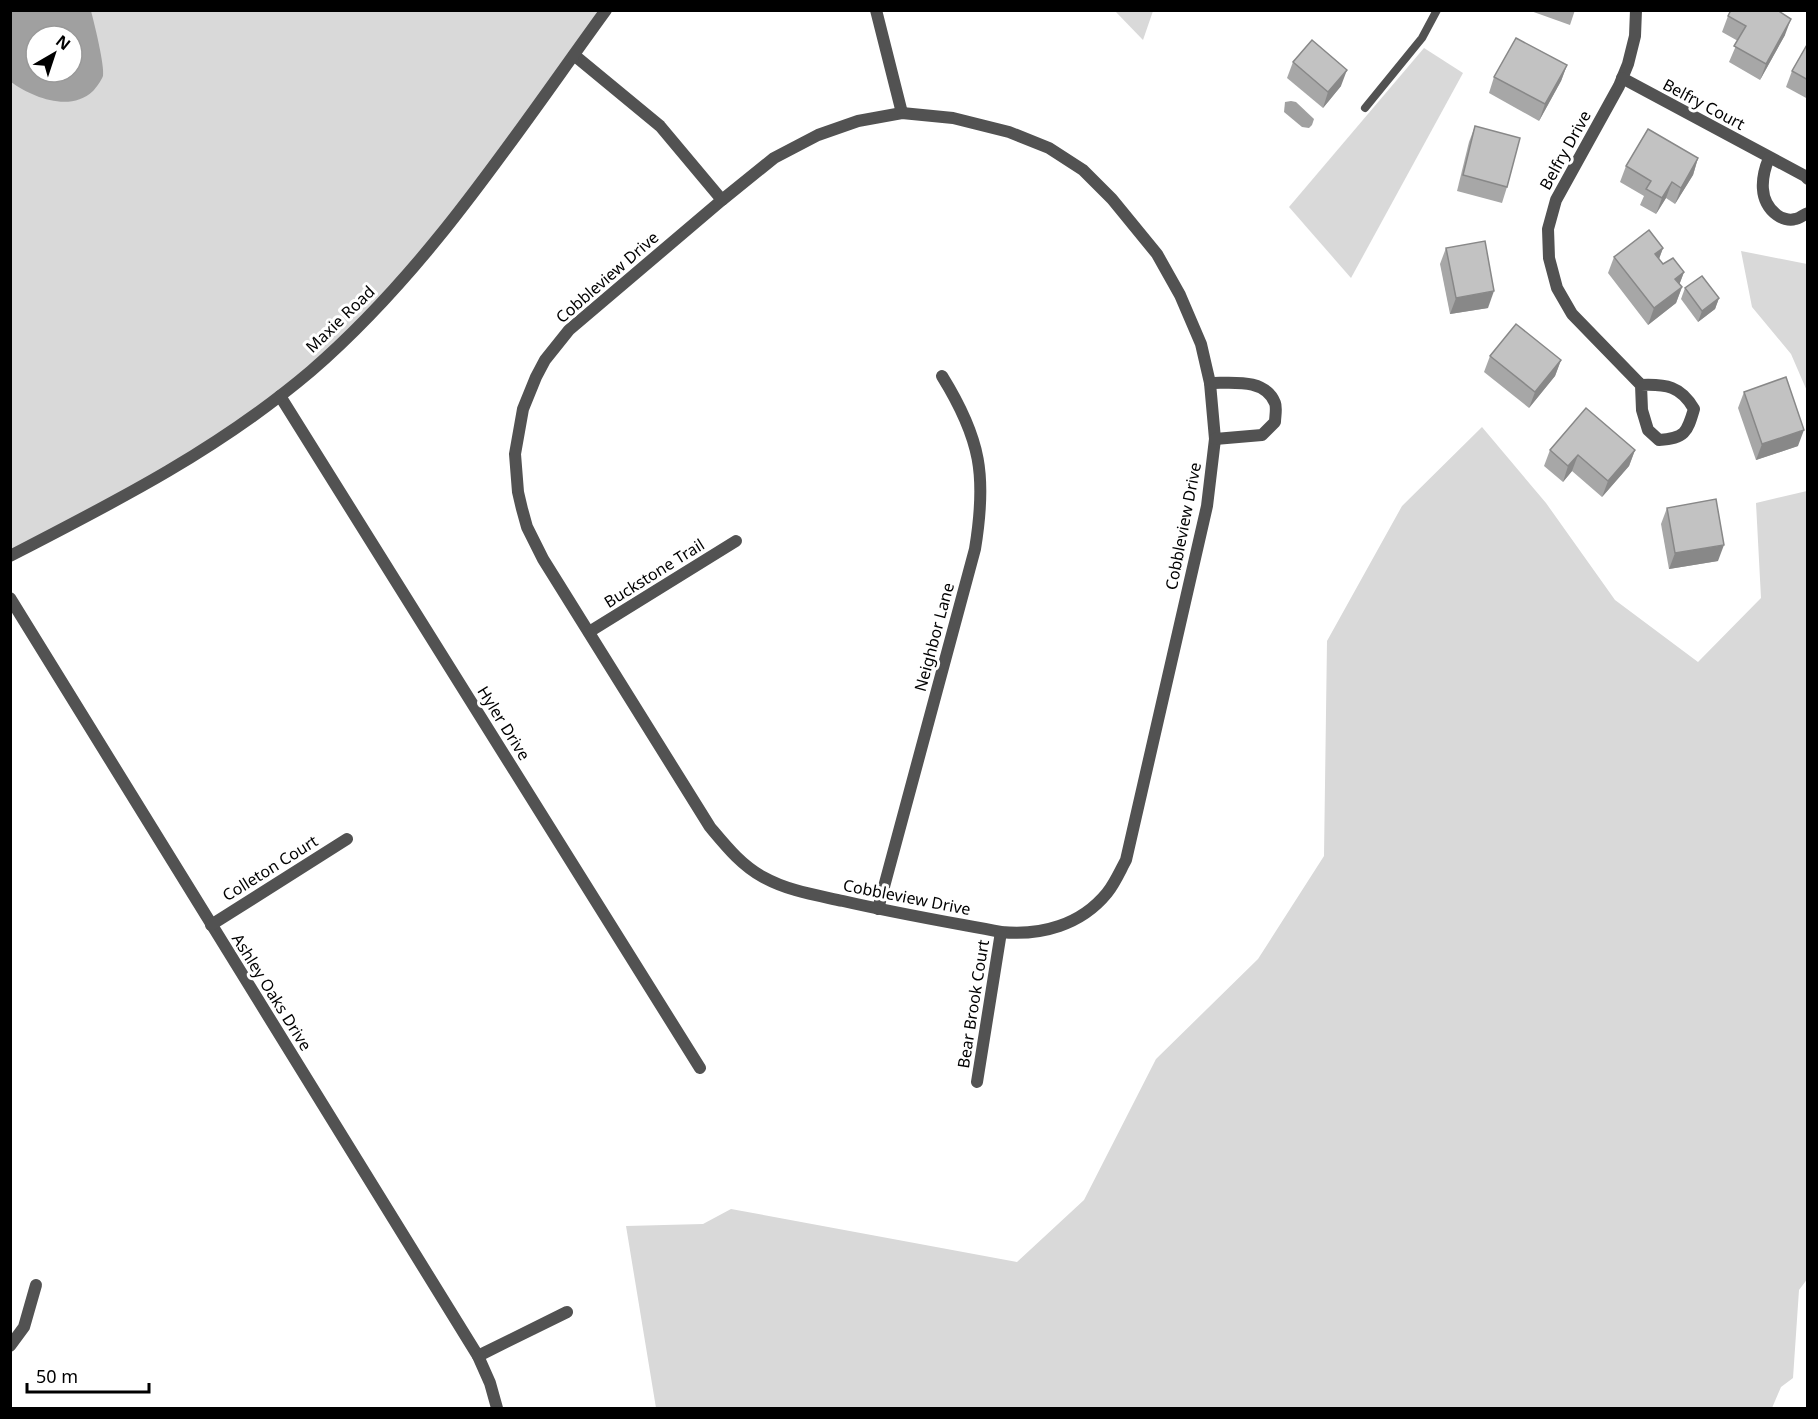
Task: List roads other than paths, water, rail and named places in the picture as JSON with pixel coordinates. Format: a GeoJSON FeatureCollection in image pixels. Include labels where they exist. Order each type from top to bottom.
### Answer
{"type":"FeatureCollection","features":[{"type":"Feature","properties":{"kind":"street","name":"Maxie Road"},"geometry":{"type":"LineString","coordinates":[[10,556],[131,494],[222,439],[280,396],[344,340],[418,261],[465,204],[606,10]]}},
{"type":"Feature","properties":{"kind":"street"},"geometry":{"type":"LineString","coordinates":[[876,10],[902,113]]}},
{"type":"Feature","properties":{"kind":"street","name":"Belfry Drive"},"geometry":{"type":"LineString","coordinates":[[1636,10],[1635,36],[1628,64],[1556,200],[1548,229],[1549,258],[1557,288],[1572,314],[1641,385]]}},
{"type":"Feature","properties":{"kind":"street"},"geometry":{"type":"LineString","coordinates":[[574,55],[660,126],[722,200]]}},
{"type":"Feature","properties":{"kind":"street","name":"Belfry Court"},"geometry":{"type":"LineString","coordinates":[[1622,78],[1808,179]]}},
{"type":"Feature","properties":{"kind":"street","name":"Cobbleview Drive"},"geometry":{"type":"LineString","coordinates":[[902,113],[953,118],[1009,132],[1049,148],[1083,170],[1112,199],[1157,254],[1180,295],[1201,344],[1210,383],[1215,439],[1207,506],[1126,860],[1108,892],[1092,908],[1060,926],[1039,932],[1020,934],[1001,932],[878,909],[795,890],[746,866],[710,826],[543,559],[527,527],[518,492],[515,454],[523,410],[545,360],[569,330],[774,158],[818,135],[858,121],[902,113]]}},
{"type":"Feature","properties":{"kind":"street"},"geometry":{"type":"LineString","coordinates":[[1769,158],[1762,184],[1765,200],[1771,211],[1782,218],[1795,220],[1808,213]]}},
{"type":"Feature","properties":{"kind":"street","name":"Neighbor Lane"},"geometry":{"type":"LineString","coordinates":[[878,909],[975,549],[981,511],[981,475],[967,420],[960,404],[942,376]]}},
{"type":"Feature","properties":{"kind":"street"},"geometry":{"type":"LineString","coordinates":[[1210,383],[1250,384],[1265,389],[1276,405],[1275,422],[1262,435],[1215,439]]}},
{"type":"Feature","properties":{"kind":"street"},"geometry":{"type":"LineString","coordinates":[[1657,384],[1672,387],[1687,397],[1694,409],[1688,428],[1676,439],[1659,440],[1648,430],[1642,410],[1641,385],[1657,384]]}},
{"type":"Feature","properties":{"kind":"street","name":"Hyler Drive"},"geometry":{"type":"LineString","coordinates":[[280,396],[700,1068]]}},
{"type":"Feature","properties":{"kind":"street","name":"Buckstone Trail"},"geometry":{"type":"LineString","coordinates":[[589,633],[736,541]]}},
{"type":"Feature","properties":{"kind":"street","name":"Ashley Oaks Drive"},"geometry":{"type":"LineString","coordinates":[[10,598],[478,1356],[490,1383],[497,1408]]}},
{"type":"Feature","properties":{"kind":"street","name":"Colleton Court"},"geometry":{"type":"LineString","coordinates":[[212,925],[347,839]]}},
{"type":"Feature","properties":{"kind":"street","name":"Bear Brook Court"},"geometry":{"type":"LineString","coordinates":[[977,1082],[1001,932]]}},
{"type":"Feature","properties":{"kind":"street"},"geometry":{"type":"LineString","coordinates":[[10,1346],[24,1327],[36,1285]]}},
{"type":"Feature","properties":{"kind":"street"},"geometry":{"type":"LineString","coordinates":[[478,1356],[567,1312]]}},
{"type":"Feature","properties":{"kind":"lane"},"geometry":{"type":"LineString","coordinates":[[1365,108],[1422,38],[1437,10]]}}]}
